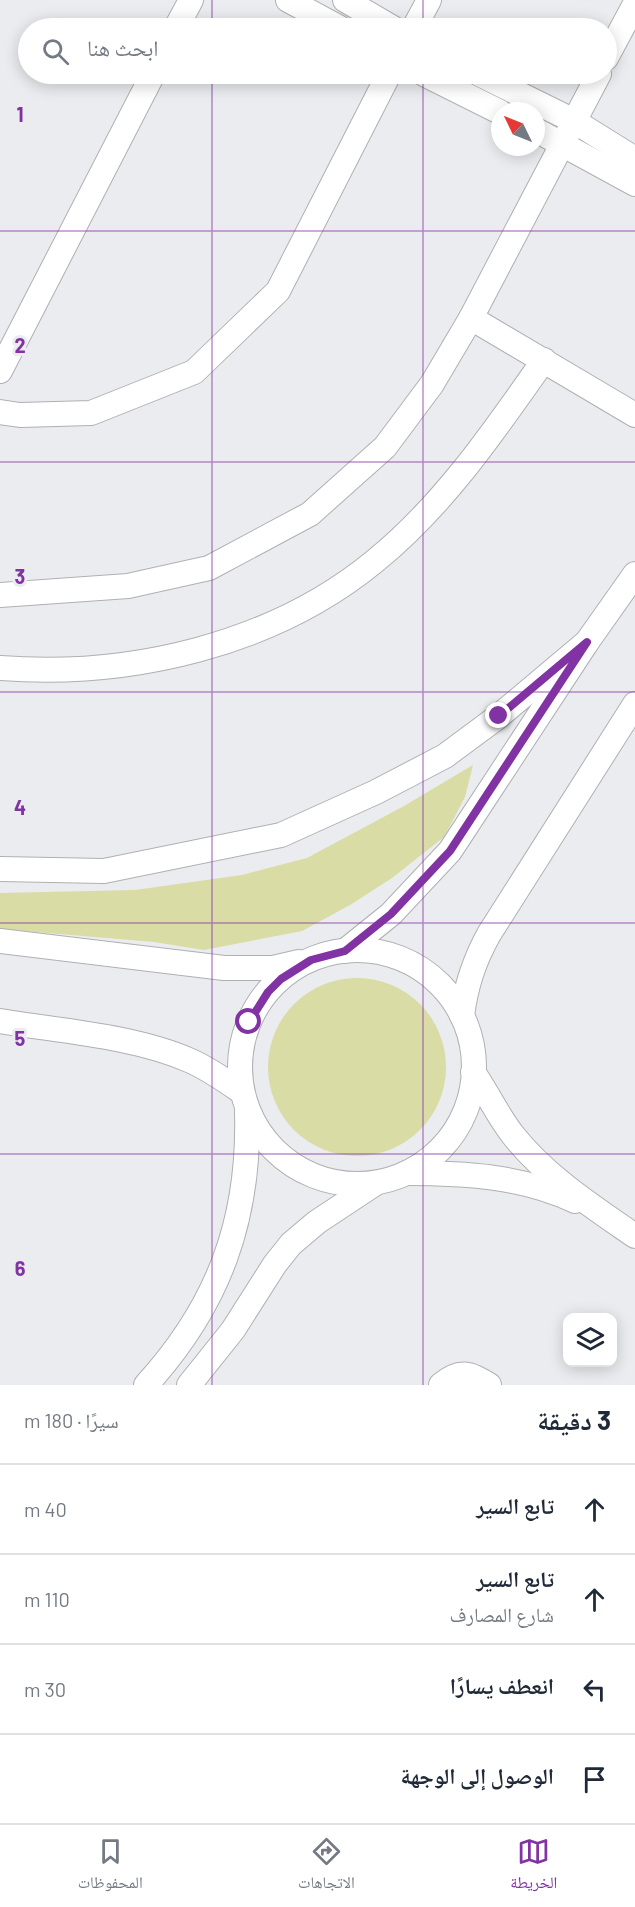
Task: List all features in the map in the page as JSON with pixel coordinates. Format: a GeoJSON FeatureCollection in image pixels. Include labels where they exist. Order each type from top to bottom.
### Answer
{"type":"FeatureCollection","features":[{"type":"Feature","properties":{"kind":"street"},"geometry":{"type":"LineString","coordinates":[[181,18],[191,0]]}},
{"type":"Feature","properties":{"kind":"street"},"geometry":{"type":"LineString","coordinates":[[288,0],[321,18]]}},
{"type":"Feature","properties":{"kind":"street"},"geometry":{"type":"LineString","coordinates":[[345,0],[376,18]]}},
{"type":"Feature","properties":{"kind":"street"},"geometry":{"type":"LineString","coordinates":[[419,18],[429,0]]}},
{"type":"Feature","properties":{"kind":"street"},"geometry":{"type":"LineString","coordinates":[[617,38],[635,4]]}},
{"type":"Feature","properties":{"kind":"street"},"geometry":{"type":"LineString","coordinates":[[0,371],[148,84]]}},
{"type":"Feature","properties":{"kind":"street"},"geometry":{"type":"LineString","coordinates":[[0,412],[20,416],[91,413],[194,372],[278,291],[384,84]]}},
{"type":"Feature","properties":{"kind":"street"},"geometry":{"type":"LineString","coordinates":[[444,84],[491,108]]}},
{"type":"Feature","properties":{"kind":"street"},"geometry":{"type":"LineString","coordinates":[[499,84],[574,121],[635,159]]}},
{"type":"Feature","properties":{"kind":"street"},"geometry":{"type":"LineString","coordinates":[[0,595],[128,586],[209,568],[310,514],[385,447],[432,384],[471,318],[593,84]]}},
{"type":"Feature","properties":{"kind":"street"},"geometry":{"type":"LineString","coordinates":[[545,134],[635,184]]}},
{"type":"Feature","properties":{"kind":"street"},"geometry":{"type":"LineString","coordinates":[[471,318],[635,415]]}},
{"type":"Feature","properties":{"kind":"street"},"geometry":{"type":"LineString","coordinates":[[0,668],[41,671],[148,661],[246,634],[296,612],[375,561],[411,527],[453,483],[544,360]]}},
{"type":"Feature","properties":{"kind":"street"},"geometry":{"type":"LineString","coordinates":[[345,951],[391,914],[450,851],[587,642],[634,577]]}},
{"type":"Feature","properties":{"kind":"street"},"geometry":{"type":"LineString","coordinates":[[0,869],[104,871],[281,835],[376,792],[445,756],[499,716],[587,642]]}},
{"type":"Feature","properties":{"kind":"street"},"geometry":{"type":"LineString","coordinates":[[462,1016],[466,987],[475,959],[635,704]]}},
{"type":"Feature","properties":{"kind":"street"},"geometry":{"type":"LineString","coordinates":[[0,940],[224,969],[273,968],[345,951],[380,953],[414,965],[441,986],[462,1016],[471,1043],[473,1072],[469,1100],[454,1131],[430,1158],[407,1173],[376,1183],[317,1222],[291,1244],[275,1264],[233,1330],[189,1385]]}},
{"type":"Feature","properties":{"kind":"street"},"geometry":{"type":"LineString","coordinates":[[147,1385],[194,1323],[216,1284],[227,1257],[245,1180],[245,1101],[240,1057],[249,1022],[268,992],[288,974],[311,960]]}},
{"type":"Feature","properties":{"kind":"street"},"geometry":{"type":"LineString","coordinates":[[0,1021],[134,1044],[191,1061],[245,1101],[260,1133],[277,1153],[306,1173],[340,1183],[376,1183]]}},
{"type":"Feature","properties":{"kind":"street"},"geometry":{"type":"LineString","coordinates":[[473,1072],[513,1134],[566,1185],[599,1212],[635,1236]]}},
{"type":"Feature","properties":{"kind":"street"},"geometry":{"type":"LineString","coordinates":[[407,1173],[489,1176],[561,1194],[599,1212]]}},
{"type":"Feature","properties":{"kind":"street"},"geometry":{"type":"LineString","coordinates":[[441,1385],[453,1375],[472,1375],[489,1385]]}},
{"type":"Feature","properties":{"kind":"green space"},"geometry":{"type":"Polygon","coordinates":[[[473,765],[465,797],[444,837],[392,878],[350,905],[302,931],[204,950],[154,942],[0,929],[0,893],[135,890],[242,875],[307,858],[404,806],[473,765]]]}},
{"type":"Feature","properties":{"kind":"green space"},"geometry":{"type":"Polygon","coordinates":[[[357,978],[391,985],[420,1004],[439,1033],[446,1067],[439,1101],[420,1130],[391,1149],[357,1156],[323,1149],[294,1130],[275,1101],[268,1067],[275,1033],[294,1004],[323,985],[357,978]]]}},
{"type":"Feature","properties":{"kind":"route"},"geometry":{"type":"LineString","coordinates":[[249,1022],[268,992],[281,979],[295,968],[311,960],[345,951],[391,914],[450,851],[587,642],[499,716]]}}]}
